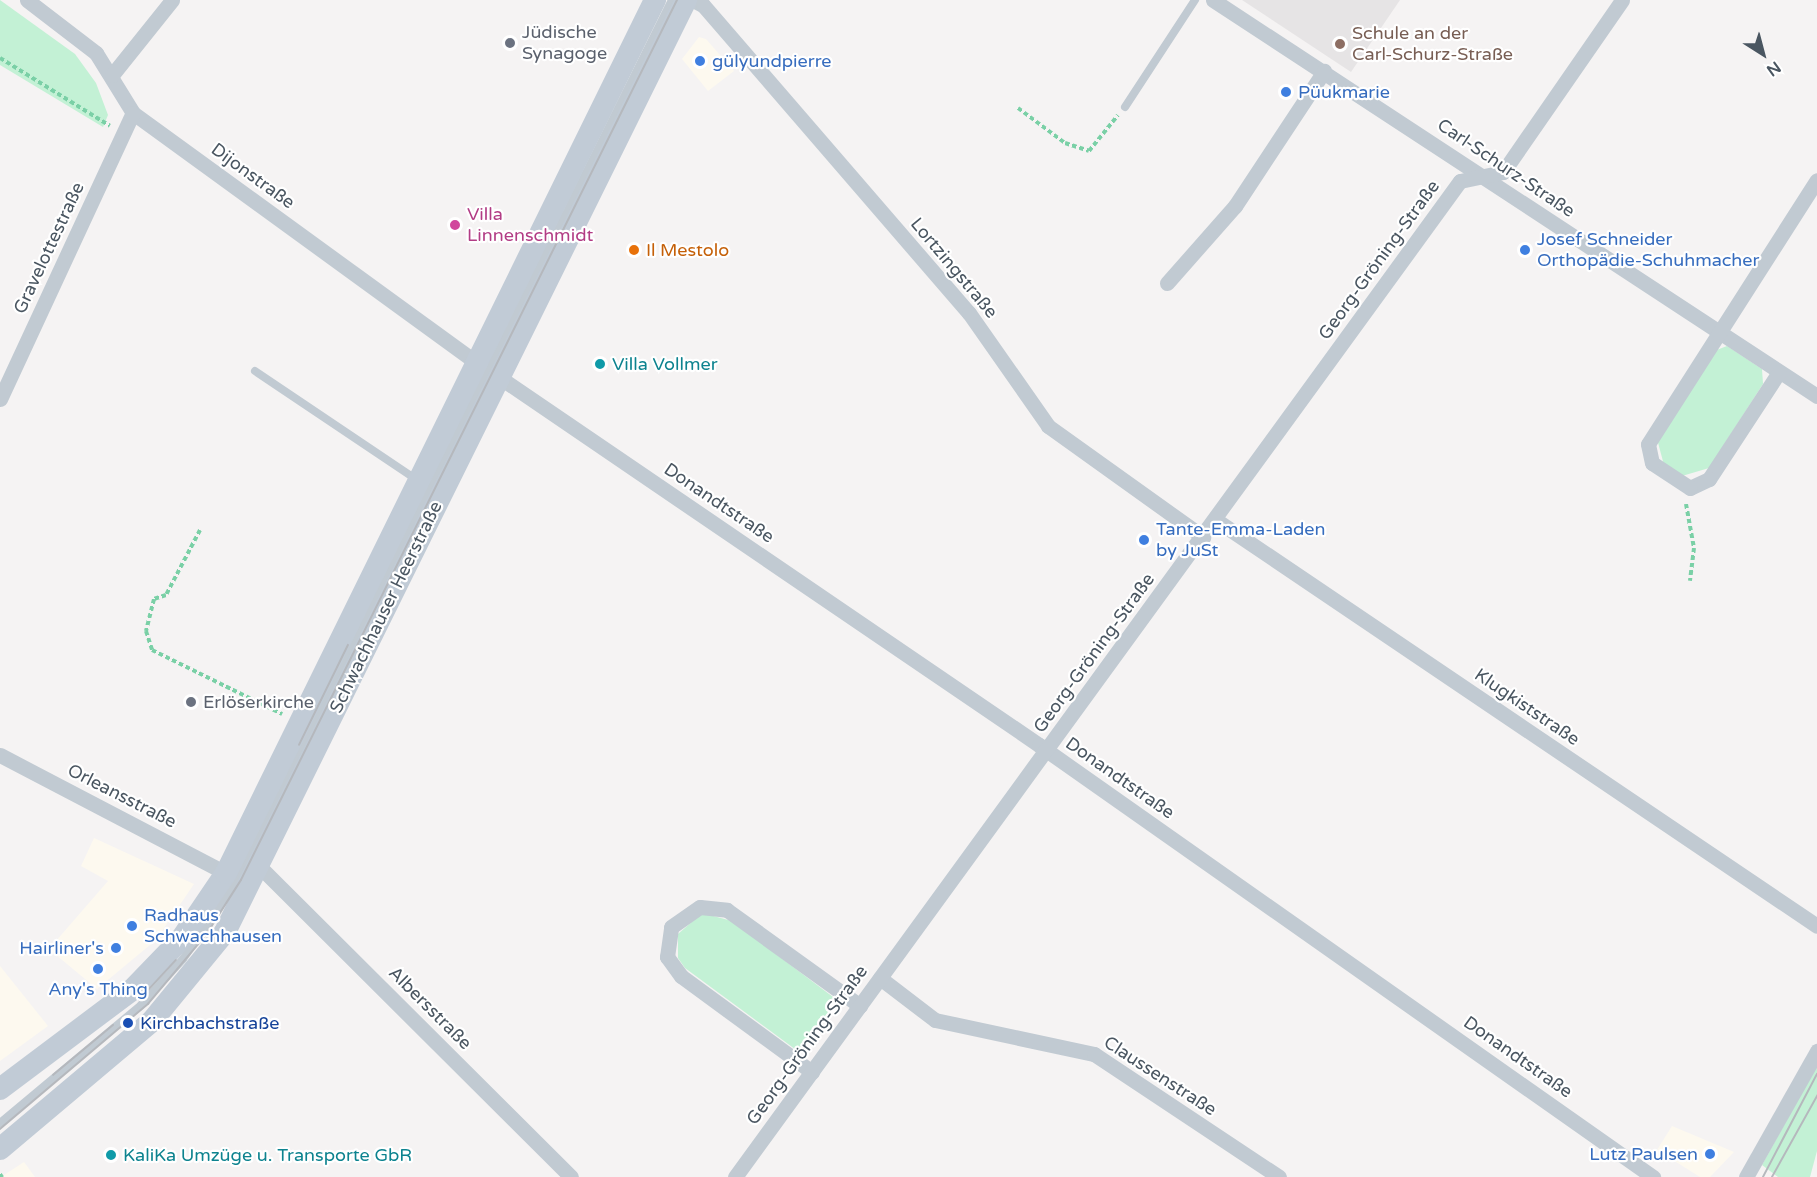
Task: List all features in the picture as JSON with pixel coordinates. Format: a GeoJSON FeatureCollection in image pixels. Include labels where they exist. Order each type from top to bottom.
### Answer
{"type":"FeatureCollection","features":[{"type":"Feature","properties":{"kind":"main road","name":"Schwachhauser Heerstraße"},"geometry":{"type":"LineString","coordinates":[[0,1089],[133,989],[182,938],[226,873],[655,0]]}},
{"type":"Feature","properties":{"kind":"main road","name":"Schwachhauser Heerstraße"},"geometry":{"type":"LineString","coordinates":[[0,1149],[152,1021],[225,932],[260,867],[686,0]]}},
{"type":"Feature","properties":{"kind":"street","name":"Dijonstraße"},"geometry":{"type":"LineString","coordinates":[[27,0],[96,52],[133,113],[477,363]]}},
{"type":"Feature","properties":{"kind":"street"},"geometry":{"type":"LineString","coordinates":[[112,75],[172,0]]}},
{"type":"Feature","properties":{"kind":"street","name":"Lortzingstraße"},"geometry":{"type":"LineString","coordinates":[[693,0],[969,313],[1048,426],[1203,537]]}},
{"type":"Feature","properties":{"kind":"street","name":"Carl-Schurz-Straße"},"geometry":{"type":"LineString","coordinates":[[1214,0],[1817,396]]}},
{"type":"Feature","properties":{"kind":"street","name":"Georg-Gröning-Straße"},"geometry":{"type":"LineString","coordinates":[[735,1177],[1216,520],[1460,181],[1503,172],[1622,0]]}},
{"type":"Feature","properties":{"kind":"street"},"geometry":{"type":"LineString","coordinates":[[1167,283],[1235,206],[1324,71]]}},
{"type":"Feature","properties":{"kind":"street","name":"Gravelottestraße"},"geometry":{"type":"LineString","coordinates":[[0,399],[133,113]]}},
{"type":"Feature","properties":{"kind":"street"},"geometry":{"type":"LineString","coordinates":[[1779,372],[1709,479],[1690,488],[1652,463],[1648,444],[1817,180]]}},
{"type":"Feature","properties":{"kind":"street","name":"Donandtstraße"},"geometry":{"type":"LineString","coordinates":[[500,378],[1046,750],[1653,1177]]}},
{"type":"Feature","properties":{"kind":"street","name":"Klugkiststraße"},"geometry":{"type":"LineString","coordinates":[[1216,520],[1817,926]]}},
{"type":"Feature","properties":{"kind":"street","name":"Orleansstraße"},"geometry":{"type":"LineString","coordinates":[[0,755],[226,873]]}},
{"type":"Feature","properties":{"kind":"street","name":"Albersstraße"},"geometry":{"type":"LineString","coordinates":[[260,867],[571,1177]]}},
{"type":"Feature","properties":{"kind":"street"},"geometry":{"type":"LineString","coordinates":[[812,1072],[681,976],[667,957],[670,927],[700,907],[727,910],[860,1006]]}},
{"type":"Feature","properties":{"kind":"street","name":"Claussenstraße"},"geometry":{"type":"LineString","coordinates":[[880,978],[935,1020],[1094,1054],[1279,1177]]}},
{"type":"Feature","properties":{"kind":"street"},"geometry":{"type":"LineString","coordinates":[[1746,1177],[1817,1051]]}},
{"type":"Feature","properties":{"kind":"lane"},"geometry":{"type":"LineString","coordinates":[[0,1123],[141,1005],[183,959],[230,891],[672,0]]}},
{"type":"Feature","properties":{"kind":"lane"},"geometry":{"type":"LineString","coordinates":[[1125,107],[1195,0]]}},
{"type":"Feature","properties":{"kind":"lane"},"geometry":{"type":"LineString","coordinates":[[255,371],[419,481]]}},
{"type":"Feature","properties":{"kind":"path"},"geometry":{"type":"LineString","coordinates":[[0,58],[123,135]]}},
{"type":"Feature","properties":{"kind":"path"},"geometry":{"type":"LineString","coordinates":[[1018,108],[1065,143],[1089,152],[1125,107]]}},
{"type":"Feature","properties":{"kind":"path"},"geometry":{"type":"LineString","coordinates":[[1690,488],[1685,508],[1694,548],[1690,581]]}},
{"type":"Feature","properties":{"kind":"path"},"geometry":{"type":"LineString","coordinates":[[200,530],[166,595],[154,599],[146,631],[152,650],[300,724]]}},
{"type":"Feature","properties":{"kind":"shaded area","name":"Schule an der Carl-Schurz-Straße"},"geometry":{"type":"Polygon","coordinates":[[[1242,0],[1400,0],[1351,72],[1242,0]]]}},
{"type":"Feature","properties":{"kind":"shaded area"},"geometry":{"type":"Polygon","coordinates":[[[699,37],[706,39],[734,71],[708,91],[682,59],[699,37]]]}},
{"type":"Feature","properties":{"kind":"shaded area"},"geometry":{"type":"Polygon","coordinates":[[[94,838],[194,884],[156,940],[97,989],[49,949],[108,881],[81,866],[94,838]]]}},
{"type":"Feature","properties":{"kind":"shaded area"},"geometry":{"type":"Polygon","coordinates":[[[0,966],[48,1026],[0,1061],[0,966]]]}},
{"type":"Feature","properties":{"kind":"shaded area"},"geometry":{"type":"Polygon","coordinates":[[[1672,1126],[1734,1152],[1710,1177],[1700,1177],[1657,1150],[1672,1126]]]}},
{"type":"Feature","properties":{"kind":"shaded area"},"geometry":{"type":"Polygon","coordinates":[[[24,1162],[35,1177],[1,1177],[24,1162]]]}},
{"type":"Feature","properties":{"kind":"green space"},"geometry":{"type":"Polygon","coordinates":[[[0,0],[75,54],[96,83],[108,115],[103,127],[0,65],[0,0]]]}},
{"type":"Feature","properties":{"kind":"green space"},"geometry":{"type":"Polygon","coordinates":[[[1727,346],[1762,369],[1763,384],[1709,468],[1682,476],[1664,465],[1657,439],[1714,351],[1727,346]]]}},
{"type":"Feature","properties":{"kind":"green space"},"geometry":{"type":"Polygon","coordinates":[[[702,913],[732,921],[837,1000],[799,1052],[685,968],[678,958],[678,934],[702,913]]]}},
{"type":"Feature","properties":{"kind":"green space"},"geometry":{"type":"Polygon","coordinates":[[[1817,1065],[1817,1151],[1810,1177],[1778,1177],[1762,1165],[1817,1065]]]}},
{"type":"Feature","properties":{"kind":"tram line"},"geometry":{"type":"LineString","coordinates":[[0,1129],[148,1004],[206,935],[241,880],[677,0]]}},
{"type":"Feature","properties":{"kind":"tram line"},"geometry":{"type":"LineString","coordinates":[[299,745],[348,645]]}},
{"type":"Feature","properties":{"kind":"tram line"},"geometry":{"type":"LineString","coordinates":[[139,1000],[176,960]]}},
{"type":"Feature","properties":{"kind":"tram line"},"geometry":{"type":"LineString","coordinates":[[53,1075],[113,1025]]}},
{"type":"Feature","properties":{"kind":"tram line"},"geometry":{"type":"LineString","coordinates":[[1763,1177],[1817,1074]]}},
{"type":"Feature","properties":{"kind":"tram line"},"geometry":{"type":"LineString","coordinates":[[1772,1177],[1817,1096]]}},
{"type":"Feature","properties":{"kind":"place","name":"Jüdische Synagoge"},"geometry":{"type":"Point","coordinates":[510,43]}},
{"type":"Feature","properties":{"kind":"place","name":"Schule an der Carl-Schurz-Straße"},"geometry":{"type":"Point","coordinates":[1340,44]}},
{"type":"Feature","properties":{"kind":"place","name":"gülyundpierre"},"geometry":{"type":"Point","coordinates":[700,61]}},
{"type":"Feature","properties":{"kind":"place","name":"Püukmarie"},"geometry":{"type":"Point","coordinates":[1286,92]}},
{"type":"Feature","properties":{"kind":"place","name":"Villa Linnenschmidt"},"geometry":{"type":"Point","coordinates":[455,225]}},
{"type":"Feature","properties":{"kind":"place","name":"Il Mestolo"},"geometry":{"type":"Point","coordinates":[634,250]}},
{"type":"Feature","properties":{"kind":"place","name":"Josef Schneider Orthopädie-Schuhmacher"},"geometry":{"type":"Point","coordinates":[1525,250]}},
{"type":"Feature","properties":{"kind":"place","name":"Villa Vollmer"},"geometry":{"type":"Point","coordinates":[600,364]}},
{"type":"Feature","properties":{"kind":"place","name":"Tante-Emma-Laden by JuSt"},"geometry":{"type":"Point","coordinates":[1144,540]}},
{"type":"Feature","properties":{"kind":"place","name":"Erlöserkirche"},"geometry":{"type":"Point","coordinates":[191,702]}},
{"type":"Feature","properties":{"kind":"place","name":"Radhaus Schwachhausen"},"geometry":{"type":"Point","coordinates":[132,926]}},
{"type":"Feature","properties":{"kind":"place","name":"Hairliner's"},"geometry":{"type":"Point","coordinates":[116,948]}},
{"type":"Feature","properties":{"kind":"place","name":"Any's Thing"},"geometry":{"type":"Point","coordinates":[98,969]}},
{"type":"Feature","properties":{"kind":"place","name":"Kirchbachstraße"},"geometry":{"type":"Point","coordinates":[128,1023]}},
{"type":"Feature","properties":{"kind":"place","name":"Lutz Paulsen"},"geometry":{"type":"Point","coordinates":[1710,1154]}},
{"type":"Feature","properties":{"kind":"place","name":"KaliKa Umzüge u. Transporte GbR"},"geometry":{"type":"Point","coordinates":[111,1155]}}]}
